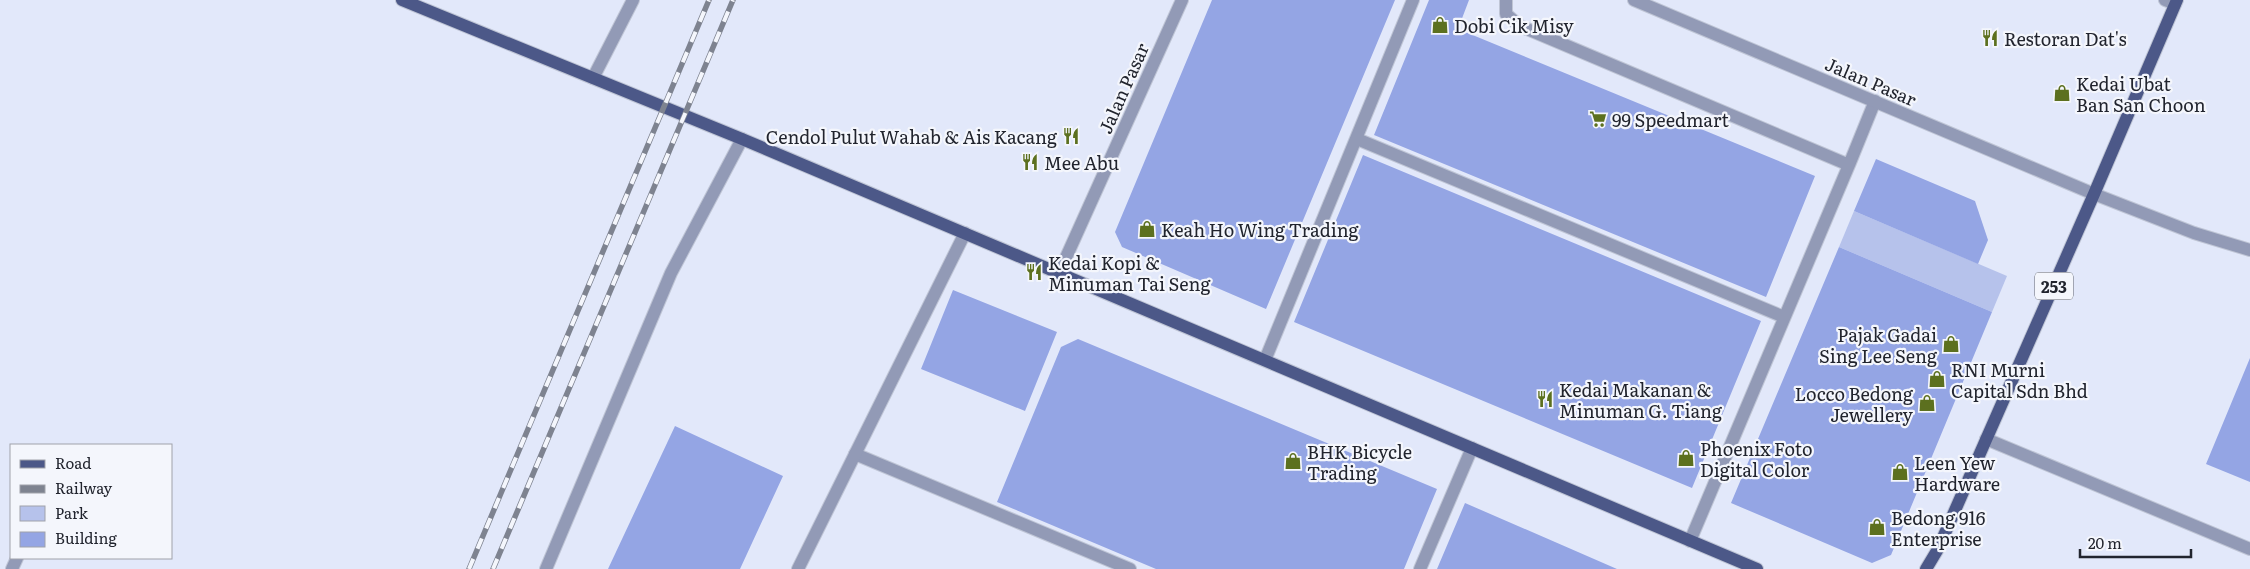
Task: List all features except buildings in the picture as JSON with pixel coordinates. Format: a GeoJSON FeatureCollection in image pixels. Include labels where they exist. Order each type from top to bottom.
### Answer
{"type":"FeatureCollection","features":[{"type":"Feature","properties":{"kind":"main road"},"geometry":{"type":"LineString","coordinates":[[402,0],[742,139],[1757,569]]}},
{"type":"Feature","properties":{"kind":"main road","name":"253"},"geometry":{"type":"LineString","coordinates":[[1926,569],[1938,549],[2094,194],[2172,1]]}},
{"type":"Feature","properties":{"kind":"street"},"geometry":{"type":"LineString","coordinates":[[592,78],[633,0]]}},
{"type":"Feature","properties":{"kind":"street","name":"Jalan Pasar"},"geometry":{"type":"LineString","coordinates":[[1059,273],[1182,0]]}},
{"type":"Feature","properties":{"kind":"street"},"geometry":{"type":"LineString","coordinates":[[1265,360],[1414,0]]}},
{"type":"Feature","properties":{"kind":"street"},"geometry":{"type":"LineString","coordinates":[[1506,0],[1506,14],[1520,26],[1849,165]]}},
{"type":"Feature","properties":{"kind":"street","name":"Jalan Pasar"},"geometry":{"type":"LineString","coordinates":[[1634,0],[2094,194],[2194,233],[2250,250]]}},
{"type":"Feature","properties":{"kind":"street"},"geometry":{"type":"LineString","coordinates":[[1690,541],[1875,102]]}},
{"type":"Feature","properties":{"kind":"street"},"geometry":{"type":"LineString","coordinates":[[546,569],[671,273],[742,139]]}},
{"type":"Feature","properties":{"kind":"street"},"geometry":{"type":"LineString","coordinates":[[1357,139],[1784,317]]}},
{"type":"Feature","properties":{"kind":"street"},"geometry":{"type":"LineString","coordinates":[[798,569],[965,233]]}},
{"type":"Feature","properties":{"kind":"street"},"geometry":{"type":"LineString","coordinates":[[1986,439],[2250,549]]}},
{"type":"Feature","properties":{"kind":"street"},"geometry":{"type":"LineString","coordinates":[[1420,569],[1472,448]]}},
{"type":"Feature","properties":{"kind":"street"},"geometry":{"type":"LineString","coordinates":[[855,454],[1130,569]]}},
{"type":"Feature","properties":{"kind":"green space"},"geometry":{"type":"Polygon","coordinates":[[[1854,211],[2007,276],[1992,312],[1839,247],[1854,211]]]}},
{"type":"Feature","properties":{"kind":"railway"},"geometry":{"type":"LineString","coordinates":[[469,569],[709,0]]}},
{"type":"Feature","properties":{"kind":"railway"},"geometry":{"type":"LineString","coordinates":[[493,569],[733,0]]}},
{"type":"Feature","properties":{"kind":"place","name":"Dobi Cik Misy"},"geometry":{"type":"Point","coordinates":[1440,25]}},
{"type":"Feature","properties":{"kind":"place","name":"Restoran Dat's"},"geometry":{"type":"Point","coordinates":[1990,38]}},
{"type":"Feature","properties":{"kind":"place","name":"Kedai Ubat Ban San Choon"},"geometry":{"type":"Point","coordinates":[2062,93]}},
{"type":"Feature","properties":{"kind":"place","name":"99 Speedmart"},"geometry":{"type":"Point","coordinates":[1598,119]}},
{"type":"Feature","properties":{"kind":"place","name":"Cendol Pulut Wahab & Ais Kacang"},"geometry":{"type":"Point","coordinates":[1071,136]}},
{"type":"Feature","properties":{"kind":"place","name":"Mee Abu"},"geometry":{"type":"Point","coordinates":[1030,162]}},
{"type":"Feature","properties":{"kind":"place","name":"Keah Ho Wing Trading"},"geometry":{"type":"Point","coordinates":[1147,229]}},
{"type":"Feature","properties":{"kind":"place","name":"Kedai Kopi & Minuman Tai Seng"},"geometry":{"type":"Point","coordinates":[1034,272]}},
{"type":"Feature","properties":{"kind":"place","name":"Pajak Gadai Sing Lee Seng"},"geometry":{"type":"Point","coordinates":[1951,344]}},
{"type":"Feature","properties":{"kind":"place","name":"RNI Murni Capital Sdn Bhd"},"geometry":{"type":"Point","coordinates":[1937,379]}},
{"type":"Feature","properties":{"kind":"place","name":"Kedai Makanan & Minuman G. Tiang"},"geometry":{"type":"Point","coordinates":[1545,399]}},
{"type":"Feature","properties":{"kind":"place","name":"Locco Bedong Jewellery"},"geometry":{"type":"Point","coordinates":[1927,403]}},
{"type":"Feature","properties":{"kind":"place","name":"Phoenix Foto Digital Color"},"geometry":{"type":"Point","coordinates":[1686,458]}},
{"type":"Feature","properties":{"kind":"place","name":"BHK Bicycle Trading"},"geometry":{"type":"Point","coordinates":[1293,461]}},
{"type":"Feature","properties":{"kind":"place","name":"Leen Yew Hardware"},"geometry":{"type":"Point","coordinates":[1900,472]}},
{"type":"Feature","properties":{"kind":"place","name":"Bedong 916 Enterprise"},"geometry":{"type":"Point","coordinates":[1877,527]}}]}
